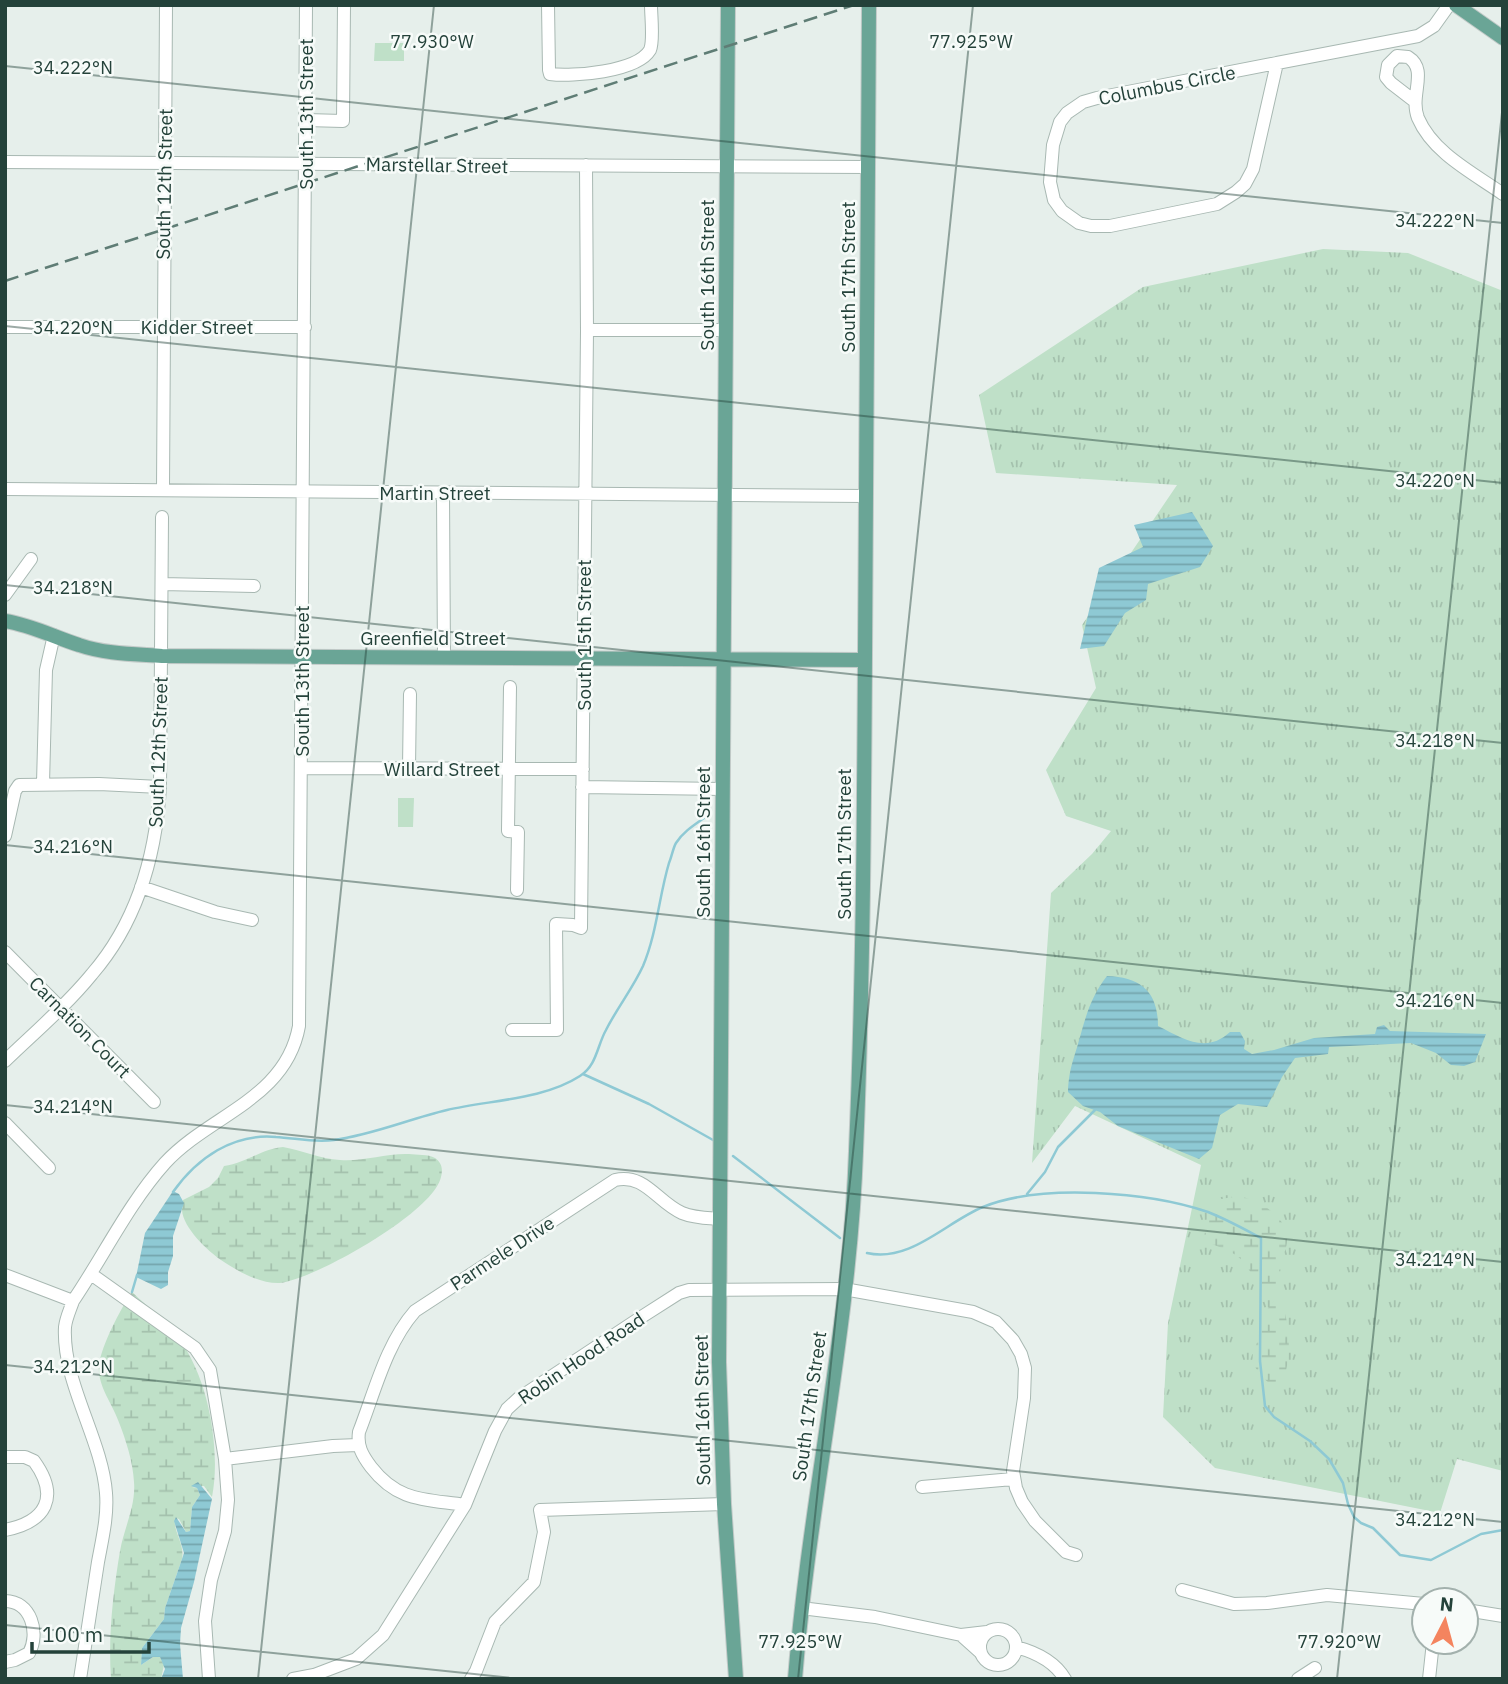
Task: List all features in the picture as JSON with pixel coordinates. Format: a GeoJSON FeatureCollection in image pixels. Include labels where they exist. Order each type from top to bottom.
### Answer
{"type":"FeatureCollection","features":[{"type":"Feature","properties":{"kind":"main road","name":"South 16th Street"},"geometry":{"type":"LineString","coordinates":[[728,5],[719,1362],[724,1504],[736,1679]]}},
{"type":"Feature","properties":{"kind":"main road","name":"South 17th Street"},"geometry":{"type":"LineString","coordinates":[[795,1679],[801,1608],[853,1205],[861,1046],[869,5]]}},
{"type":"Feature","properties":{"kind":"main road"},"geometry":{"type":"LineString","coordinates":[[1456,5],[1503,38]]}},
{"type":"Feature","properties":{"kind":"main road","name":"Greenfield Street"},"geometry":{"type":"LineString","coordinates":[[5,621],[100,651],[162,656],[864,660]]}},
{"type":"Feature","properties":{"kind":"street","name":"South 12th Street"},"geometry":{"type":"LineString","coordinates":[[163,489],[166,5]]}},
{"type":"Feature","properties":{"kind":"street","name":"South 13th Street"},"geometry":{"type":"LineString","coordinates":[[73,1301],[163,1165],[197,1135],[262,1091],[280,1073],[298,1034],[306,5]]}},
{"type":"Feature","properties":{"kind":"street"},"geometry":{"type":"LineString","coordinates":[[306,120],[344,121],[344,5]]}},
{"type":"Feature","properties":{"kind":"street"},"geometry":{"type":"LineString","coordinates":[[548,5],[549,70],[550,74],[562,75],[614,69],[646,54],[652,44],[651,5]]}},
{"type":"Feature","properties":{"kind":"street","name":"Columbus Circle"},"geometry":{"type":"LineString","coordinates":[[1277,63],[1253,169],[1245,184],[1228,199],[1207,206],[1104,226],[1079,223],[1058,206],[1050,182],[1053,145],[1060,122],[1074,107],[1097,98],[1277,63],[1418,36],[1434,26],[1449,5]]}},
{"type":"Feature","properties":{"kind":"street"},"geometry":{"type":"LineString","coordinates":[[1413,100],[1418,118],[1434,143],[1503,194]]}},
{"type":"Feature","properties":{"kind":"street","name":"Marstellar Street"},"geometry":{"type":"LineString","coordinates":[[5,162],[868,167]]}},
{"type":"Feature","properties":{"kind":"street","name":"South 15th Street"},"geometry":{"type":"LineString","coordinates":[[512,1030],[557,1030],[556,924],[581,928],[585,658],[586,165]]}},
{"type":"Feature","properties":{"kind":"street","name":"Kidder Street"},"geometry":{"type":"LineString","coordinates":[[5,327],[305,327]]}},
{"type":"Feature","properties":{"kind":"street"},"geometry":{"type":"LineString","coordinates":[[587,330],[726,330]]}},
{"type":"Feature","properties":{"kind":"street","name":"Martin Street"},"geometry":{"type":"LineString","coordinates":[[5,489],[866,496]]}},
{"type":"Feature","properties":{"kind":"street"},"geometry":{"type":"LineString","coordinates":[[443,494],[444,658]]}},
{"type":"Feature","properties":{"kind":"street","name":"South 12th Street"},"geometry":{"type":"LineString","coordinates":[[5,1061],[94,973],[125,924],[141,887],[154,843],[160,787],[162,517]]}},
{"type":"Feature","properties":{"kind":"street"},"geometry":{"type":"LineString","coordinates":[[5,595],[31,559]]}},
{"type":"Feature","properties":{"kind":"street"},"geometry":{"type":"LineString","coordinates":[[162,584],[254,586]]}},
{"type":"Feature","properties":{"kind":"street"},"geometry":{"type":"LineString","coordinates":[[43,783],[46,670],[54,635]]}},
{"type":"Feature","properties":{"kind":"street"},"geometry":{"type":"LineString","coordinates":[[510,687],[508,831],[518,832],[517,890]]}},
{"type":"Feature","properties":{"kind":"street"},"geometry":{"type":"LineString","coordinates":[[409,768],[410,694]]}},
{"type":"Feature","properties":{"kind":"street","name":"Willard Street"},"geometry":{"type":"LineString","coordinates":[[301,768],[583,769]]}},
{"type":"Feature","properties":{"kind":"street"},"geometry":{"type":"LineString","coordinates":[[5,836],[19,785],[133,784],[160,787]]}},
{"type":"Feature","properties":{"kind":"street"},"geometry":{"type":"LineString","coordinates":[[582,787],[723,789]]}},
{"type":"Feature","properties":{"kind":"street"},"geometry":{"type":"LineString","coordinates":[[141,887],[215,912],[253,920]]}},
{"type":"Feature","properties":{"kind":"street","name":"Carnation Court"},"geometry":{"type":"LineString","coordinates":[[5,952],[155,1102]]}},
{"type":"Feature","properties":{"kind":"street"},"geometry":{"type":"LineString","coordinates":[[5,1123],[49,1168]]}},
{"type":"Feature","properties":{"kind":"street","name":"Parmele Drive"},"geometry":{"type":"LineString","coordinates":[[358,1445],[359,1432],[389,1353],[397,1335],[415,1311],[596,1190],[615,1180],[632,1178],[681,1213],[720,1219]]}},
{"type":"Feature","properties":{"kind":"street"},"geometry":{"type":"LineString","coordinates":[[91,1274],[184,1339],[201,1355],[209,1370],[225,1459],[227,1517],[211,1580],[205,1621],[209,1679]]}},
{"type":"Feature","properties":{"kind":"street"},"geometry":{"type":"LineString","coordinates":[[5,1275],[73,1301],[65,1329],[68,1354],[80,1401],[104,1473],[107,1495],[105,1526],[80,1679]]}},
{"type":"Feature","properties":{"kind":"street","name":"Robin Hood Road"},"geometry":{"type":"LineString","coordinates":[[293,1679],[314,1675],[345,1663],[365,1653],[374,1644],[393,1620],[465,1505],[507,1409],[519,1398],[678,1293],[720,1289],[844,1289],[973,1311],[996,1322],[1005,1330],[1021,1354],[1025,1368],[1024,1398],[1013,1479]]}},
{"type":"Feature","properties":{"kind":"street"},"geometry":{"type":"LineString","coordinates":[[225,1459],[358,1445],[371,1466],[391,1489],[410,1497],[465,1505]]}},
{"type":"Feature","properties":{"kind":"street"},"geometry":{"type":"LineString","coordinates":[[5,1458],[25,1457],[34,1461],[44,1483],[46,1501],[39,1517],[23,1526],[5,1530]]}},
{"type":"Feature","properties":{"kind":"street"},"geometry":{"type":"LineString","coordinates":[[922,1487],[1013,1479],[1021,1502],[1035,1521],[1066,1552],[1076,1555]]}},
{"type":"Feature","properties":{"kind":"street"},"geometry":{"type":"LineString","coordinates":[[471,1679],[495,1622],[534,1582],[544,1532],[540,1510],[724,1504]]}},
{"type":"Feature","properties":{"kind":"street"},"geometry":{"type":"LineString","coordinates":[[1182,1590],[1234,1604],[1267,1603],[1327,1595],[1410,1603]]}},
{"type":"Feature","properties":{"kind":"street"},"geometry":{"type":"LineString","coordinates":[[5,1601],[18,1603],[27,1610],[34,1640],[29,1653],[5,1662]]}},
{"type":"Feature","properties":{"kind":"street"},"geometry":{"type":"LineString","coordinates":[[801,1608],[875,1617],[961,1635],[998,1629],[1007,1631],[1014,1638],[1016,1647],[1013,1656],[994,1678],[980,1642],[987,1632]]}},
{"type":"Feature","properties":{"kind":"street"},"geometry":{"type":"LineString","coordinates":[[1480,1612],[1503,1616]]}},
{"type":"Feature","properties":{"kind":"street"},"geometry":{"type":"LineString","coordinates":[[961,1635],[984,1657],[997,1665],[1006,1663]]}},
{"type":"Feature","properties":{"kind":"street"},"geometry":{"type":"LineString","coordinates":[[1016,1647],[1058,1668],[1065,1679]]}},
{"type":"Feature","properties":{"kind":"street"},"geometry":{"type":"LineString","coordinates":[[1429,1679],[1431,1656]]}},
{"type":"Feature","properties":{"kind":"street"},"geometry":{"type":"LineString","coordinates":[[1298,1679],[1315,1668]]}},
{"type":"Feature","properties":{"kind":"green space"},"geometry":{"type":"Polygon","coordinates":[[[375,43],[404,43],[404,61],[374,61],[375,43]]]}},
{"type":"Feature","properties":{"kind":"green space"},"geometry":{"type":"Polygon","coordinates":[[[1323,249],[1408,253],[1503,291],[1503,1471],[1457,1459],[1440,1513],[1215,1468],[1163,1417],[1168,1323],[1201,1165],[1075,1106],[1032,1163],[1051,893],[1092,854],[1111,831],[1066,816],[1046,770],[1096,688],[1082,625],[1177,485],[996,473],[979,395],[1143,287],[1323,249]]]}},
{"type":"Feature","properties":{"kind":"green space"},"geometry":{"type":"Polygon","coordinates":[[[398,798],[414,798],[413,827],[398,827],[398,798]]]}},
{"type":"Feature","properties":{"kind":"green space"},"geometry":{"type":"Polygon","coordinates":[[[283,1147],[340,1160],[400,1154],[426,1155],[439,1162],[442,1174],[434,1191],[418,1208],[371,1242],[319,1270],[297,1279],[272,1283],[249,1276],[216,1256],[191,1231],[183,1217],[182,1209],[183,1200],[209,1187],[224,1166],[283,1147]]]}},
{"type":"Feature","properties":{"kind":"green space"},"geometry":{"type":"Polygon","coordinates":[[[1239,1196],[1270,1210],[1282,1222],[1285,1230],[1287,1245],[1279,1280],[1270,1290],[1257,1285],[1238,1257],[1204,1238],[1208,1212],[1215,1200],[1239,1196]]]}},
{"type":"Feature","properties":{"kind":"green space"},"geometry":{"type":"Polygon","coordinates":[[[132,1292],[170,1328],[191,1358],[205,1396],[214,1438],[212,1497],[204,1486],[192,1487],[197,1488],[200,1495],[192,1507],[190,1531],[186,1532],[179,1519],[175,1518],[182,1559],[165,1608],[164,1619],[142,1648],[141,1665],[153,1657],[160,1657],[164,1665],[161,1679],[111,1679],[113,1599],[120,1551],[133,1500],[134,1482],[126,1443],[103,1387],[99,1365],[112,1327],[132,1292]]]}},
{"type":"Feature","properties":{"kind":"green space"},"geometry":{"type":"Polygon","coordinates":[[[1277,1298],[1286,1316],[1289,1343],[1286,1370],[1278,1388],[1260,1374],[1253,1359],[1265,1314],[1277,1298]]]}},
{"type":"Feature","properties":{"kind":"water"},"geometry":{"type":"Polygon","coordinates":[[[1192,512],[1213,546],[1200,567],[1148,584],[1146,600],[1125,613],[1104,646],[1080,649],[1099,568],[1143,547],[1134,525],[1192,512]]]}},
{"type":"Feature","properties":{"kind":"water"},"geometry":{"type":"Polygon","coordinates":[[[1107,976],[1129,979],[1145,989],[1155,1004],[1158,1026],[1186,1039],[1204,1043],[1221,1039],[1230,1032],[1240,1032],[1245,1041],[1244,1049],[1252,1054],[1314,1038],[1375,1034],[1377,1027],[1384,1025],[1390,1031],[1486,1034],[1475,1062],[1464,1066],[1451,1065],[1436,1053],[1411,1043],[1329,1047],[1328,1054],[1295,1058],[1267,1107],[1238,1104],[1220,1115],[1212,1148],[1199,1159],[1118,1126],[1100,1112],[1083,1106],[1068,1092],[1069,1076],[1087,1013],[1097,990],[1107,976]]]}},
{"type":"Feature","properties":{"kind":"water"},"geometry":{"type":"Polygon","coordinates":[[[173,1191],[179,1194],[184,1203],[173,1236],[168,1285],[161,1289],[136,1277],[145,1233],[173,1191]]]}},
{"type":"Feature","properties":{"kind":"water"},"geometry":{"type":"Polygon","coordinates":[[[198,1482],[212,1499],[181,1628],[183,1679],[161,1679],[165,1669],[160,1657],[153,1657],[141,1665],[142,1648],[164,1619],[165,1608],[184,1553],[174,1521],[176,1517],[186,1532],[190,1531],[192,1507],[200,1495],[197,1488],[191,1486],[198,1482]]]}},
{"type":"Feature","properties":{"kind":"waterway"},"geometry":{"type":"LineString","coordinates":[[173,1192],[193,1168],[217,1150],[245,1139],[276,1137],[319,1141],[348,1138],[447,1110],[533,1095],[565,1084],[586,1072],[606,1030],[643,966],[652,941],[675,845],[685,832],[704,818]]}},
{"type":"Feature","properties":{"kind":"waterway"},"geometry":{"type":"LineString","coordinates":[[583,1074],[649,1104],[713,1140]]}},
{"type":"Feature","properties":{"kind":"waterway"},"geometry":{"type":"LineString","coordinates":[[1027,1194],[1045,1172],[1058,1147],[1095,1110]]}},
{"type":"Feature","properties":{"kind":"waterway"},"geometry":{"type":"LineString","coordinates":[[733,1156],[840,1238]]}},
{"type":"Feature","properties":{"kind":"waterway"},"geometry":{"type":"LineString","coordinates":[[867,1253],[883,1255],[913,1247],[983,1207],[1035,1195],[1126,1195],[1184,1205],[1215,1215],[1261,1238],[1260,1361],[1265,1406],[1274,1417],[1310,1441],[1329,1459],[1343,1483],[1354,1517],[1373,1528],[1400,1555],[1431,1560],[1481,1534],[1503,1530]]}},
{"type":"Feature","properties":{"kind":"waterway"},"geometry":{"type":"LineString","coordinates":[[132,1292],[137,1275]]}},
{"type":"Feature","properties":{"kind":"railway"},"geometry":{"type":"LineString","coordinates":[[5,281],[854,5]]}}]}
